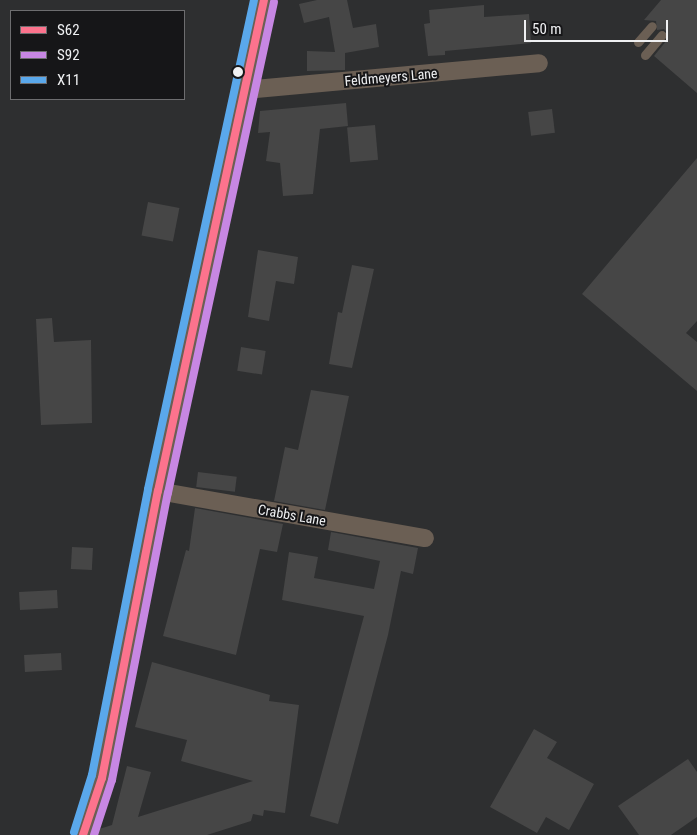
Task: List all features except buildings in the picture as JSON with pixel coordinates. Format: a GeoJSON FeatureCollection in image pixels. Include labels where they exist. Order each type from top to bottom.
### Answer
{"type":"FeatureCollection","features":[{"type":"Feature","properties":{"kind":"street"},"geometry":{"type":"LineString","coordinates":[[83,835],[102,778],[158,491],[264,0]]}},
{"type":"Feature","properties":{"kind":"street","name":"Feldmeyers Lane"},"geometry":{"type":"LineString","coordinates":[[244,90],[539,63]]}},
{"type":"Feature","properties":{"kind":"street","name":"Crabbs Lane"},"geometry":{"type":"LineString","coordinates":[[158,491],[425,538]]}},
{"type":"Feature","properties":{"kind":"lane"},"geometry":{"type":"LineString","coordinates":[[638,42],[652,26]]}},
{"type":"Feature","properties":{"kind":"lane"},"geometry":{"type":"LineString","coordinates":[[645,55],[662,35]]}},
{"type":"Feature","properties":{"kind":"transit line","name":"X11"},"geometry":{"type":"LineString","coordinates":[[74,832],[92,775],[148,489],[254,0]]}},
{"type":"Feature","properties":{"kind":"transit line","name":"S62"},"geometry":{"type":"LineString","coordinates":[[83,835],[102,778],[158,491],[264,0]]}},
{"type":"Feature","properties":{"kind":"transit line","name":"S92"},"geometry":{"type":"LineString","coordinates":[[94,835],[112,780],[168,493],[274,2]]}}]}
